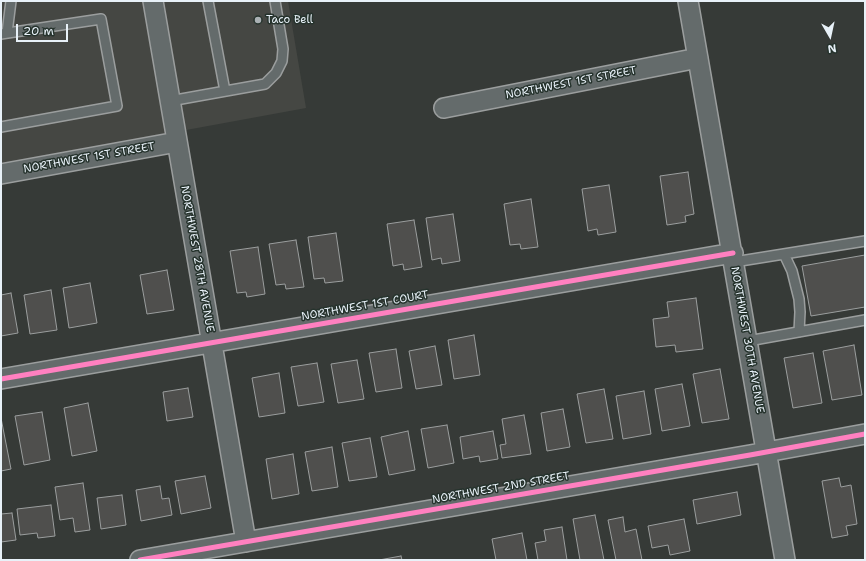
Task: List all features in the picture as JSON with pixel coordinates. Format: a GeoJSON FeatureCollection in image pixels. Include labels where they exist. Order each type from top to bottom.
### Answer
{"type":"FeatureCollection","features":[{"type":"Feature","properties":{"kind":"street","name":"NORTHWEST 28TH AVENUE"},"geometry":{"type":"LineString","coordinates":[[153,1],[246,542]]}},
{"type":"Feature","properties":{"kind":"street","name":"NORTHWEST 30TH AVENUE"},"geometry":{"type":"LineString","coordinates":[[688,1],[734,258],[785,560]]}},
{"type":"Feature","properties":{"kind":"street","name":"NORTHWEST 1ST STREET"},"geometry":{"type":"LineString","coordinates":[[444,108],[698,58]]}},
{"type":"Feature","properties":{"kind":"street","name":"NORTHWEST 1ST STREET"},"geometry":{"type":"LineString","coordinates":[[1,174],[178,142]]}},
{"type":"Feature","properties":{"kind":"street","name":"NORTHWEST 1ST COURT"},"geometry":{"type":"LineString","coordinates":[[1,379],[734,258]]}},
{"type":"Feature","properties":{"kind":"street","name":"NORTHWEST 2ND STREET"},"geometry":{"type":"LineString","coordinates":[[140,560],[865,434]]}},
{"type":"Feature","properties":{"kind":"lane"},"geometry":{"type":"LineString","coordinates":[[1,127],[117,106],[101,19],[4,33],[11,1]]}},
{"type":"Feature","properties":{"kind":"lane"},"geometry":{"type":"LineString","coordinates":[[208,1],[225,91]]}},
{"type":"Feature","properties":{"kind":"lane"},"geometry":{"type":"LineString","coordinates":[[170,101],[265,84],[276,73],[282,61],[283,49],[275,1]]}},
{"type":"Feature","properties":{"kind":"lane"},"geometry":{"type":"LineString","coordinates":[[734,258],[784,254],[865,240]]}},
{"type":"Feature","properties":{"kind":"lane"},"geometry":{"type":"LineString","coordinates":[[784,254],[792,271],[799,299],[799,332]]}},
{"type":"Feature","properties":{"kind":"lane"},"geometry":{"type":"LineString","coordinates":[[748,341],[865,320]]}},
{"type":"Feature","properties":{"kind":"shaded area"},"geometry":{"type":"Polygon","coordinates":[[[1,1],[288,1],[306,108],[1,164],[1,1]]]}},
{"type":"Feature","properties":{"kind":"building"},"geometry":{"type":"Polygon","coordinates":[[[688,172],[694,214],[685,216],[686,222],[667,225],[660,176],[688,172]]]}},
{"type":"Feature","properties":{"kind":"building"},"geometry":{"type":"Polygon","coordinates":[[[609,185],[616,232],[598,235],[597,229],[588,231],[582,189],[609,185]]]}},
{"type":"Feature","properties":{"kind":"building"},"geometry":{"type":"Polygon","coordinates":[[[531,199],[538,247],[521,249],[520,244],[510,245],[504,204],[531,199]]]}},
{"type":"Feature","properties":{"kind":"building"},"geometry":{"type":"Polygon","coordinates":[[[453,214],[460,261],[442,264],[441,258],[432,260],[426,218],[453,214]]]}},
{"type":"Feature","properties":{"kind":"building"},"geometry":{"type":"Polygon","coordinates":[[[414,220],[422,267],[404,270],[403,264],[393,266],[387,224],[414,220]]]}},
{"type":"Feature","properties":{"kind":"building"},"geometry":{"type":"Polygon","coordinates":[[[336,233],[343,281],[325,283],[324,278],[314,279],[308,237],[336,233]]]}},
{"type":"Feature","properties":{"kind":"building"},"geometry":{"type":"Polygon","coordinates":[[[296,240],[304,287],[286,289],[285,284],[276,285],[269,244],[296,240]]]}},
{"type":"Feature","properties":{"kind":"building"},"geometry":{"type":"Polygon","coordinates":[[[258,247],[265,294],[247,297],[246,292],[237,293],[230,251],[258,247]]]}},
{"type":"Feature","properties":{"kind":"building"},"geometry":{"type":"Polygon","coordinates":[[[865,255],[865,307],[811,316],[802,266],[865,255]]]}},
{"type":"Feature","properties":{"kind":"building"},"geometry":{"type":"Polygon","coordinates":[[[167,270],[174,310],[147,314],[140,275],[167,270]]]}},
{"type":"Feature","properties":{"kind":"building"},"geometry":{"type":"Polygon","coordinates":[[[90,283],[97,323],[69,328],[63,288],[90,283]]]}},
{"type":"Feature","properties":{"kind":"building"},"geometry":{"type":"Polygon","coordinates":[[[51,290],[57,330],[30,334],[24,295],[51,290]]]}},
{"type":"Feature","properties":{"kind":"building"},"geometry":{"type":"Polygon","coordinates":[[[11,293],[18,333],[1,336],[1,295],[11,293]]]}},
{"type":"Feature","properties":{"kind":"building"},"geometry":{"type":"Polygon","coordinates":[[[696,298],[703,349],[676,352],[675,345],[656,347],[653,319],[669,317],[667,302],[696,298]]]}},
{"type":"Feature","properties":{"kind":"building"},"geometry":{"type":"Polygon","coordinates":[[[474,335],[480,375],[454,379],[448,340],[474,335]]]}},
{"type":"Feature","properties":{"kind":"building"},"geometry":{"type":"Polygon","coordinates":[[[854,345],[862,395],[832,400],[823,351],[854,345]]]}},
{"type":"Feature","properties":{"kind":"building"},"geometry":{"type":"Polygon","coordinates":[[[435,346],[442,385],[416,389],[409,351],[435,346]]]}},
{"type":"Feature","properties":{"kind":"building"},"geometry":{"type":"Polygon","coordinates":[[[396,349],[402,388],[376,392],[369,353],[396,349]]]}},
{"type":"Feature","properties":{"kind":"building"},"geometry":{"type":"Polygon","coordinates":[[[813,353],[822,403],[793,408],[784,358],[813,353]]]}},
{"type":"Feature","properties":{"kind":"building"},"geometry":{"type":"Polygon","coordinates":[[[357,360],[364,399],[338,403],[331,364],[357,360]]]}},
{"type":"Feature","properties":{"kind":"building"},"geometry":{"type":"Polygon","coordinates":[[[317,363],[324,402],[298,406],[291,367],[317,363]]]}},
{"type":"Feature","properties":{"kind":"building"},"geometry":{"type":"Polygon","coordinates":[[[720,369],[729,419],[702,423],[693,374],[720,369]]]}},
{"type":"Feature","properties":{"kind":"building"},"geometry":{"type":"Polygon","coordinates":[[[279,373],[285,413],[259,417],[252,378],[279,373]]]}},
{"type":"Feature","properties":{"kind":"building"},"geometry":{"type":"Polygon","coordinates":[[[682,384],[690,426],[662,431],[655,389],[682,384]]]}},
{"type":"Feature","properties":{"kind":"building"},"geometry":{"type":"Polygon","coordinates":[[[188,388],[193,417],[167,421],[163,392],[188,388]]]}},
{"type":"Feature","properties":{"kind":"building"},"geometry":{"type":"Polygon","coordinates":[[[604,389],[613,439],[586,443],[577,394],[604,389]]]}},
{"type":"Feature","properties":{"kind":"building"},"geometry":{"type":"Polygon","coordinates":[[[644,391],[651,434],[623,439],[616,396],[644,391]]]}},
{"type":"Feature","properties":{"kind":"building"},"geometry":{"type":"Polygon","coordinates":[[[88,403],[97,451],[72,456],[64,408],[88,403]]]}},
{"type":"Feature","properties":{"kind":"building"},"geometry":{"type":"Polygon","coordinates":[[[563,409],[570,447],[547,451],[541,413],[563,409]]]}},
{"type":"Feature","properties":{"kind":"building"},"geometry":{"type":"Polygon","coordinates":[[[42,412],[50,460],[24,465],[15,416],[42,412]]]}},
{"type":"Feature","properties":{"kind":"building"},"geometry":{"type":"Polygon","coordinates":[[[524,415],[531,454],[502,458],[500,445],[506,444],[502,419],[524,415]]]}},
{"type":"Feature","properties":{"kind":"building"},"geometry":{"type":"Polygon","coordinates":[[[1,418],[11,469],[1,471],[1,418]]]}},
{"type":"Feature","properties":{"kind":"building"},"geometry":{"type":"Polygon","coordinates":[[[447,425],[454,463],[428,468],[421,429],[447,425]]]}},
{"type":"Feature","properties":{"kind":"building"},"geometry":{"type":"Polygon","coordinates":[[[408,431],[415,470],[389,475],[381,437],[408,431]]]}},
{"type":"Feature","properties":{"kind":"building"},"geometry":{"type":"Polygon","coordinates":[[[493,431],[498,459],[480,462],[479,456],[463,459],[460,437],[493,431]]]}},
{"type":"Feature","properties":{"kind":"building"},"geometry":{"type":"Polygon","coordinates":[[[370,438],[377,477],[349,481],[342,443],[370,438]]]}},
{"type":"Feature","properties":{"kind":"building"},"geometry":{"type":"Polygon","coordinates":[[[332,447],[338,487],[312,491],[305,452],[332,447]]]}},
{"type":"Feature","properties":{"kind":"building"},"geometry":{"type":"Polygon","coordinates":[[[293,454],[299,494],[272,499],[266,459],[293,454]]]}},
{"type":"Feature","properties":{"kind":"building"},"geometry":{"type":"Polygon","coordinates":[[[205,476],[211,508],[181,514],[175,481],[205,476]]]}},
{"type":"Feature","properties":{"kind":"building"},"geometry":{"type":"Polygon","coordinates":[[[839,478],[841,487],[851,485],[857,524],[846,526],[848,535],[832,538],[822,481],[839,478]]]}},
{"type":"Feature","properties":{"kind":"building"},"geometry":{"type":"Polygon","coordinates":[[[83,483],[90,530],[75,532],[73,518],[60,520],[55,487],[83,483]]]}},
{"type":"Feature","properties":{"kind":"building"},"geometry":{"type":"Polygon","coordinates":[[[160,486],[162,499],[169,498],[172,515],[141,521],[136,490],[160,486]]]}},
{"type":"Feature","properties":{"kind":"building"},"geometry":{"type":"Polygon","coordinates":[[[737,492],[741,515],[697,524],[693,500],[737,492]]]}},
{"type":"Feature","properties":{"kind":"building"},"geometry":{"type":"Polygon","coordinates":[[[122,495],[126,525],[101,529],[97,498],[122,495]]]}},
{"type":"Feature","properties":{"kind":"building"},"geometry":{"type":"Polygon","coordinates":[[[51,505],[55,536],[38,538],[37,533],[20,535],[17,509],[51,505]]]}},
{"type":"Feature","properties":{"kind":"building"},"geometry":{"type":"Polygon","coordinates":[[[12,513],[16,540],[1,542],[1,514],[12,513]]]}},
{"type":"Feature","properties":{"kind":"building"},"geometry":{"type":"Polygon","coordinates":[[[595,515],[604,560],[580,560],[573,519],[595,515]]]}},
{"type":"Feature","properties":{"kind":"building"},"geometry":{"type":"Polygon","coordinates":[[[623,517],[625,532],[636,529],[642,560],[616,560],[608,520],[623,517]]]}},
{"type":"Feature","properties":{"kind":"building"},"geometry":{"type":"Polygon","coordinates":[[[684,519],[690,551],[670,555],[668,545],[652,548],[648,526],[684,519]]]}},
{"type":"Feature","properties":{"kind":"building"},"geometry":{"type":"Polygon","coordinates":[[[562,527],[567,560],[538,560],[535,543],[546,541],[544,530],[562,527]]]}},
{"type":"Feature","properties":{"kind":"building"},"geometry":{"type":"Polygon","coordinates":[[[522,533],[527,560],[496,560],[492,539],[522,533]]]}},
{"type":"Feature","properties":{"kind":"building"},"geometry":{"type":"Polygon","coordinates":[[[401,556],[402,560],[379,560],[401,556]]]}},
{"type":"Feature","properties":{"kind":"cycle path"},"geometry":{"type":"LineString","coordinates":[[1,379],[733,253]]}},
{"type":"Feature","properties":{"kind":"cycle path"},"geometry":{"type":"LineString","coordinates":[[140,560],[865,434]]}},
{"type":"Feature","properties":{"kind":"place","name":"Taco Bell"},"geometry":{"type":"Point","coordinates":[258,20]}}]}
